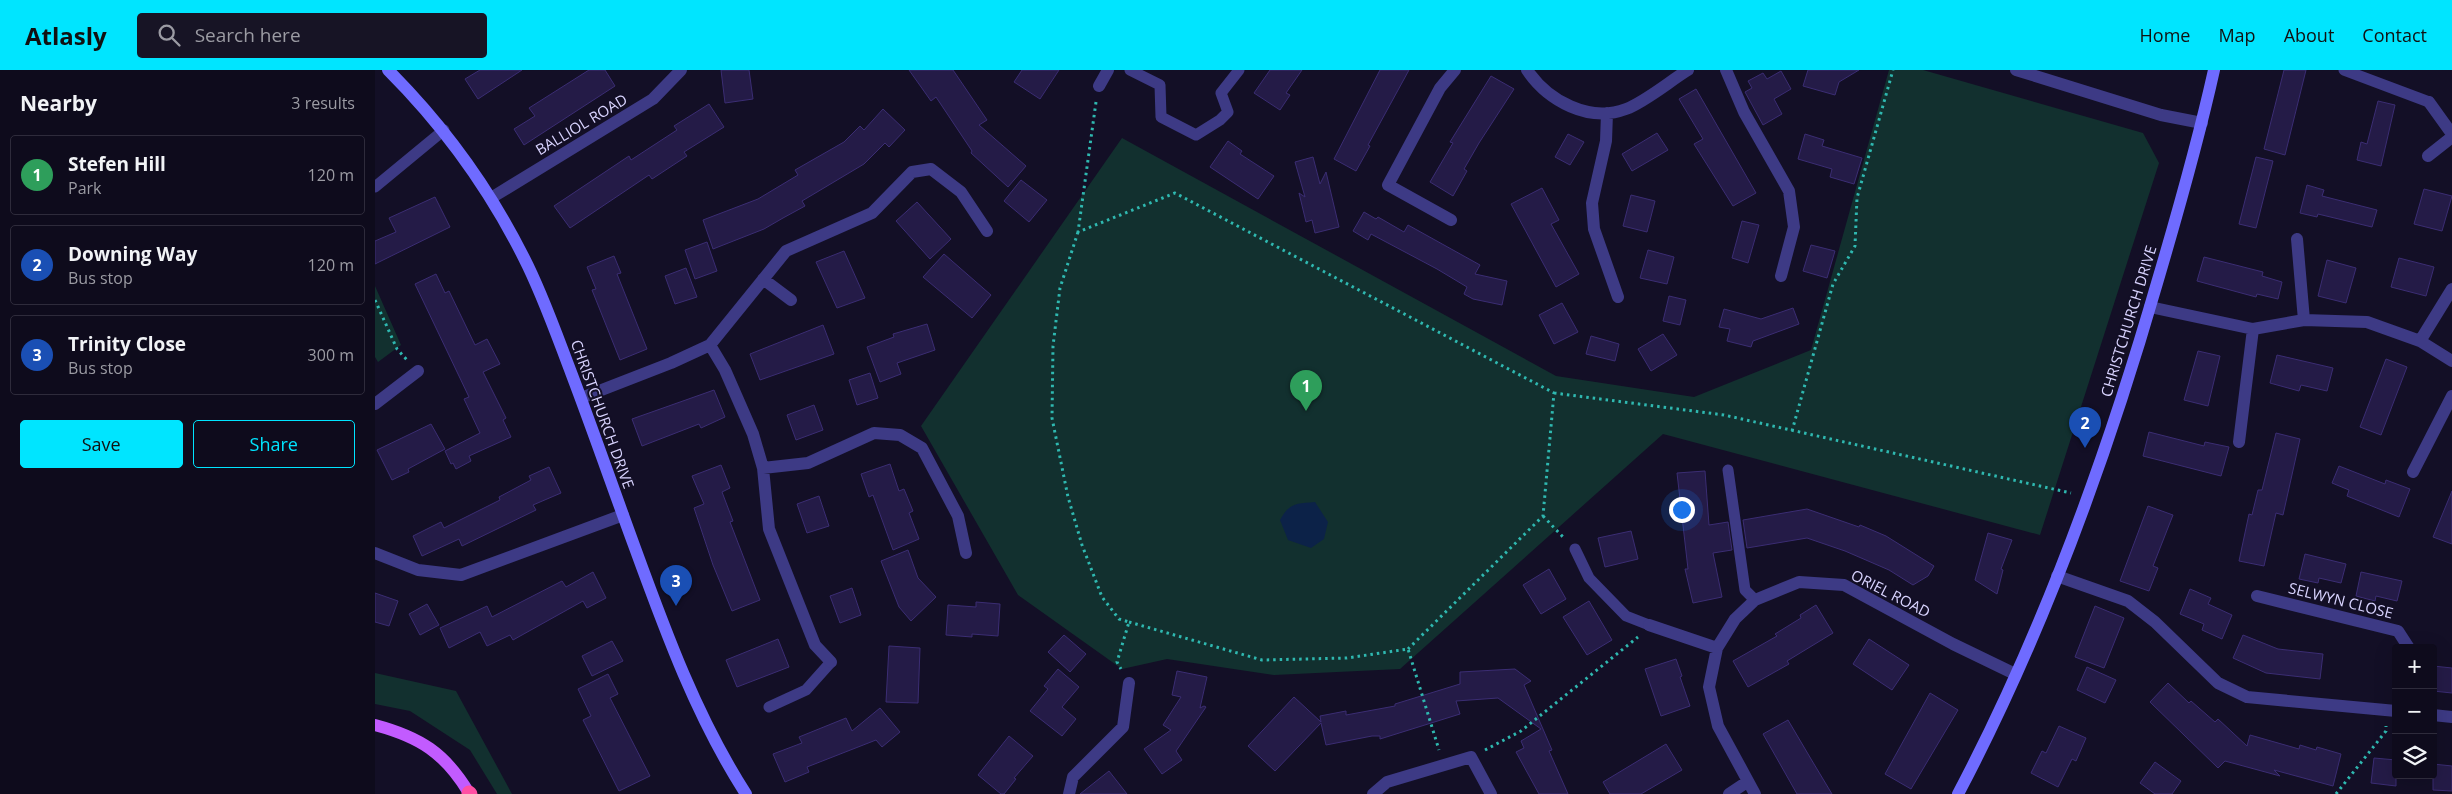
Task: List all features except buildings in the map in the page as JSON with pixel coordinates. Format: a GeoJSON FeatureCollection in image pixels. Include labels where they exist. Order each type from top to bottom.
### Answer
{"type":"FeatureCollection","features":[{"type":"Feature","properties":{"kind":"main road"},"geometry":{"type":"LineString","coordinates":[[375,725],[418,740],[439,754],[457,773],[469,794]]}},
{"type":"Feature","properties":{"kind":"street","name":"CHRISTCHURCH DRIVE"},"geometry":{"type":"LineString","coordinates":[[388,70],[443,130],[491,198],[525,259],[550,317],[656,605],[692,695],[729,767],[746,794]]}},
{"type":"Feature","properties":{"kind":"street","name":"BALLIOL ROAD"},"geometry":{"type":"LineString","coordinates":[[491,198],[653,99],[681,70]]}},
{"type":"Feature","properties":{"kind":"street"},"geometry":{"type":"LineString","coordinates":[[1099,86],[1108,70]]}},
{"type":"Feature","properties":{"kind":"street"},"geometry":{"type":"LineString","coordinates":[[1451,220],[1388,184],[1440,88],[1455,70]]}},
{"type":"Feature","properties":{"kind":"street"},"geometry":{"type":"LineString","coordinates":[[1527,70],[1552,97],[1580,111],[1607,113],[1627,108],[1688,70]]}},
{"type":"Feature","properties":{"kind":"street"},"geometry":{"type":"LineString","coordinates":[[1726,70],[1743,112],[1789,191],[1794,228],[1781,276]]}},
{"type":"Feature","properties":{"kind":"street"},"geometry":{"type":"LineString","coordinates":[[2016,70],[2161,115],[2202,122]]}},
{"type":"Feature","properties":{"kind":"street","name":"CHRISTCHURCH DRIVE"},"geometry":{"type":"LineString","coordinates":[[1958,794],[1991,731],[2057,576],[2088,496],[2123,395],[2150,307],[2202,122],[2214,70]]}},
{"type":"Feature","properties":{"kind":"street"},"geometry":{"type":"LineString","coordinates":[[2428,156],[2452,136],[2429,102]]}},
{"type":"Feature","properties":{"kind":"street"},"geometry":{"type":"LineString","coordinates":[[1607,113],[1606,141],[1592,203],[1594,230],[1617,297]]}},
{"type":"Feature","properties":{"kind":"street"},"geometry":{"type":"LineString","coordinates":[[581,398],[671,363],[710,344],[785,251],[871,214],[912,172],[931,169],[961,192],[987,231]]}},
{"type":"Feature","properties":{"kind":"street"},"geometry":{"type":"LineString","coordinates":[[2297,239],[2304,320]]}},
{"type":"Feature","properties":{"kind":"street"},"geometry":{"type":"LineString","coordinates":[[763,279],[791,300]]}},
{"type":"Feature","properties":{"kind":"street"},"geometry":{"type":"LineString","coordinates":[[2420,342],[2452,288]]}},
{"type":"Feature","properties":{"kind":"street"},"geometry":{"type":"LineString","coordinates":[[2150,307],[2253,329],[2304,320],[2367,322],[2420,342],[2452,361]]}},
{"type":"Feature","properties":{"kind":"street"},"geometry":{"type":"LineString","coordinates":[[2239,442],[2253,329]]}},
{"type":"Feature","properties":{"kind":"street"},"geometry":{"type":"LineString","coordinates":[[710,344],[725,370],[753,434],[763,468],[769,529],[815,645],[831,662]]}},
{"type":"Feature","properties":{"kind":"street"},"geometry":{"type":"LineString","coordinates":[[375,404],[418,371]]}},
{"type":"Feature","properties":{"kind":"street"},"geometry":{"type":"LineString","coordinates":[[2413,472],[2452,396]]}},
{"type":"Feature","properties":{"kind":"street"},"geometry":{"type":"LineString","coordinates":[[763,468],[808,463],[874,434],[900,435],[921,448],[958,516],[966,553]]}},
{"type":"Feature","properties":{"kind":"street"},"geometry":{"type":"LineString","coordinates":[[375,553],[417,570],[461,575],[623,515]]}},
{"type":"Feature","properties":{"kind":"street"},"geometry":{"type":"LineString","coordinates":[[2057,576],[2127,601],[2155,622],[2218,683],[2247,697],[2392,711]]}},
{"type":"Feature","properties":{"kind":"street","name":"ORIEL ROAD"},"geometry":{"type":"LineString","coordinates":[[1755,794],[1718,726],[1709,687],[1717,648],[1735,619],[1755,600],[1799,582],[1844,585],[1953,644],[2015,674]]}},
{"type":"Feature","properties":{"kind":"street","name":"SELWYN CLOSE"},"geometry":{"type":"LineString","coordinates":[[2257,596],[2398,631],[2406,644]]}},
{"type":"Feature","properties":{"kind":"street"},"geometry":{"type":"LineString","coordinates":[[1649,625],[1717,648]]}},
{"type":"Feature","properties":{"kind":"street"},"geometry":{"type":"LineString","coordinates":[[1069,794],[1073,777],[1123,727],[1129,683]]}},
{"type":"Feature","properties":{"kind":"street"},"geometry":{"type":"LineString","coordinates":[[2437,715],[2452,717]]}},
{"type":"Feature","properties":{"kind":"street"},"geometry":{"type":"LineString","coordinates":[[1373,794],[1387,782],[1471,757],[1491,794]]}},
{"type":"Feature","properties":{"kind":"street"},"geometry":{"type":"LineString","coordinates":[[1729,794],[1747,782]]}},
{"type":"Feature","properties":{"kind":"lane"},"geometry":{"type":"LineString","coordinates":[[1130,70],[1160,85],[1161,117],[1197,135],[1221,120],[1228,112],[1221,93],[1239,70]]}},
{"type":"Feature","properties":{"kind":"lane"},"geometry":{"type":"LineString","coordinates":[[2344,70],[2429,102]]}},
{"type":"Feature","properties":{"kind":"lane"},"geometry":{"type":"LineString","coordinates":[[375,187],[443,130]]}},
{"type":"Feature","properties":{"kind":"lane"},"geometry":{"type":"LineString","coordinates":[[1728,470],[1745,590],[1755,600]]}},
{"type":"Feature","properties":{"kind":"lane"},"geometry":{"type":"LineString","coordinates":[[1575,549],[1589,578],[1626,616],[1649,625]]}},
{"type":"Feature","properties":{"kind":"lane"},"geometry":{"type":"LineString","coordinates":[[769,707],[806,690],[831,662]]}},
{"type":"Feature","properties":{"kind":"path"},"geometry":{"type":"LineString","coordinates":[[1792,431],[1833,284],[1855,246],[1857,198],[1893,70]]}},
{"type":"Feature","properties":{"kind":"path"},"geometry":{"type":"LineString","coordinates":[[1099,86],[1079,232],[1060,288],[1053,346],[1052,418],[1068,497],[1095,580],[1102,598],[1119,619],[1262,660],[1347,658],[1407,649],[1543,516],[1554,393]]}},
{"type":"Feature","properties":{"kind":"path"},"geometry":{"type":"LineString","coordinates":[[1079,232],[1175,193],[1554,393],[1724,415],[2088,496]]}},
{"type":"Feature","properties":{"kind":"path"},"geometry":{"type":"LineString","coordinates":[[375,300],[397,349],[418,371]]}},
{"type":"Feature","properties":{"kind":"path"},"geometry":{"type":"LineString","coordinates":[[1129,622],[1117,662],[1129,683]]}},
{"type":"Feature","properties":{"kind":"path"},"geometry":{"type":"LineString","coordinates":[[1471,757],[1521,731],[1644,633],[1649,625]]}},
{"type":"Feature","properties":{"kind":"path"},"geometry":{"type":"LineString","coordinates":[[1407,649],[1443,764]]}},
{"type":"Feature","properties":{"kind":"path"},"geometry":{"type":"LineString","coordinates":[[2336,794],[2386,731],[2392,711]]}},
{"type":"Feature","properties":{"kind":"green space"},"geometry":{"type":"Polygon","coordinates":[[[1889,70],[1923,70],[2143,133],[2159,163],[2040,535],[1663,434],[1400,669],[1274,675],[1167,659],[1122,669],[1018,595],[921,426],[1122,138],[1556,376],[1694,397],[1811,350],[1889,70]]]}},
{"type":"Feature","properties":{"kind":"green space"},"geometry":{"type":"Polygon","coordinates":[[[375,286],[401,345],[378,362],[375,357],[375,286]]]}},
{"type":"Feature","properties":{"kind":"green space"},"geometry":{"type":"Polygon","coordinates":[[[375,673],[456,691],[512,794],[497,794],[470,750],[410,711],[375,704],[375,673]]]}},
{"type":"Feature","properties":{"kind":"water"},"geometry":{"type":"Polygon","coordinates":[[[1315,502],[1328,522],[1324,539],[1311,548],[1288,540],[1280,520],[1284,514],[1294,505],[1315,502]]]}},
{"type":"Feature","properties":{"kind":"place","name":"Stefen Hill"},"geometry":{"type":"Point","coordinates":[1306,411]}},
{"type":"Feature","properties":{"kind":"place","name":"Downing Way"},"geometry":{"type":"Point","coordinates":[2085,448]}},
{"type":"Feature","properties":{"kind":"place","name":"Trinity Close"},"geometry":{"type":"Point","coordinates":[676,606]}}]}
